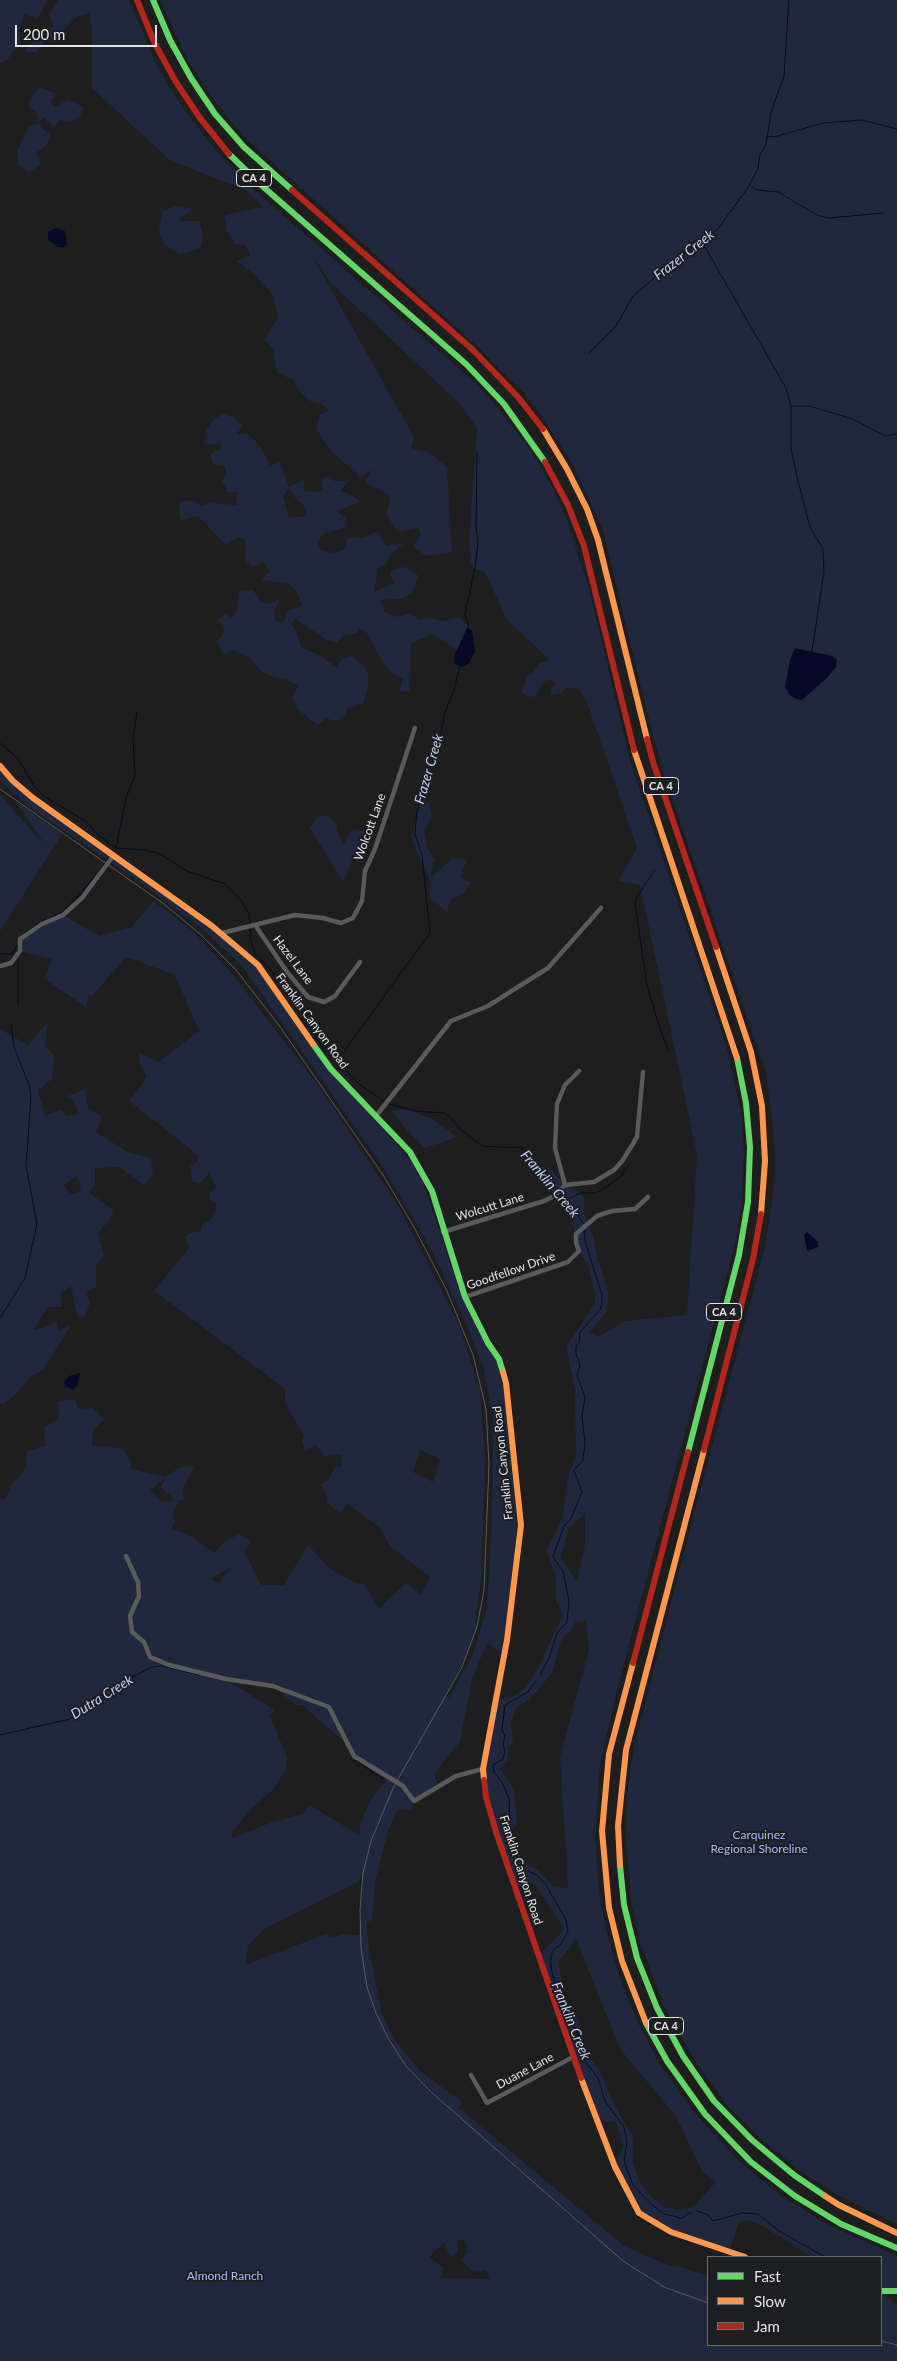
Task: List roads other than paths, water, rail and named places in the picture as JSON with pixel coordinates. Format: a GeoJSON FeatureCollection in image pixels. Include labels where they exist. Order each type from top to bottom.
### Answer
{"type":"FeatureCollection","features":[{"type":"Feature","properties":{"kind":"main road","name":"CA 4"},"geometry":{"type":"LineString","coordinates":[[137,0],[155,44],[176,82],[200,118],[228,153],[264,187],[466,364],[514,416],[537,448],[559,485],[584,546],[642,776],[738,1060],[746,1103],[750,1152],[748,1202],[739,1255],[610,1749],[602,1825],[603,1864],[609,1908],[623,1967],[641,2013],[670,2066],[705,2114],[751,2162],[795,2196],[832,2219],[897,2248]]}},
{"type":"Feature","properties":{"kind":"main road","name":"CA 4"},"geometry":{"type":"LineString","coordinates":[[153,0],[170,40],[188,74],[209,105],[236,139],[275,177],[481,357],[515,393],[538,423],[562,460],[582,499],[598,540],[653,762],[748,1042],[760,1096],[765,1161],[763,1204],[754,1259],[626,1750],[618,1826],[624,1905],[639,1963],[657,2008],[677,2047],[714,2101],[752,2140],[789,2172],[839,2205],[897,2233]]}},
{"type":"Feature","properties":{"kind":"main road","name":"Franklin Canyon Road"},"geometry":{"type":"LineString","coordinates":[[0,766],[24,792],[222,933],[258,965],[331,1069],[410,1152],[432,1191],[464,1297],[488,1343],[499,1359],[506,1383],[522,1525],[506,1640],[483,1768],[486,1797],[573,2057],[615,2167],[639,2213],[671,2232],[742,2256]]}},
{"type":"Feature","properties":{"kind":"main road"},"geometry":{"type":"LineString","coordinates":[[882,2291],[897,2290]]}},
{"type":"Feature","properties":{"kind":"street","name":"Wolcott Lane"},"geometry":{"type":"LineString","coordinates":[[222,933],[294,915],[323,918],[341,923],[353,918],[362,901],[365,871],[376,849],[415,728]]}},
{"type":"Feature","properties":{"kind":"street"},"geometry":{"type":"LineString","coordinates":[[0,966],[11,963],[20,951],[20,939],[42,924],[63,915],[82,898],[114,855]]}},
{"type":"Feature","properties":{"kind":"street"},"geometry":{"type":"LineString","coordinates":[[376,1116],[451,1021],[488,1006],[548,968],[601,908]]}},
{"type":"Feature","properties":{"kind":"street","name":"Hazel Lane"},"geometry":{"type":"LineString","coordinates":[[255,925],[287,972],[308,997],[324,1002],[335,996],[360,962]]}},
{"type":"Feature","properties":{"kind":"street"},"geometry":{"type":"LineString","coordinates":[[579,1071],[566,1085],[557,1104],[555,1148],[565,1185],[594,1182],[614,1170],[623,1160],[637,1137],[643,1072]]}},
{"type":"Feature","properties":{"kind":"street","name":"Wolcutt Lane"},"geometry":{"type":"LineString","coordinates":[[443,1232],[554,1196],[565,1185]]}},
{"type":"Feature","properties":{"kind":"street","name":"Goodfellow Drive"},"geometry":{"type":"LineString","coordinates":[[464,1297],[568,1262],[579,1251],[576,1244],[576,1234],[597,1216],[612,1211],[636,1209],[648,1197]]}},
{"type":"Feature","properties":{"kind":"street"},"geometry":{"type":"LineString","coordinates":[[126,1556],[138,1582],[139,1596],[130,1616],[132,1632],[144,1642],[150,1657],[170,1665],[226,1679],[273,1686],[329,1707],[354,1756],[403,1786],[414,1802],[456,1776],[483,1768]]}},
{"type":"Feature","properties":{"kind":"street","name":"Duane Lane"},"geometry":{"type":"LineString","coordinates":[[471,2075],[487,2103],[573,2057]]}},
{"type":"Feature","properties":{"kind":"waterway","name":"Frazer Creek"},"geometry":{"type":"LineString","coordinates":[[589,353],[616,326],[633,296],[674,261],[717,230],[747,189],[758,169],[760,154],[766,145],[771,112],[784,76],[789,0]]}},
{"type":"Feature","properties":{"kind":"waterway"},"geometry":{"type":"LineString","coordinates":[[766,137],[778,136],[823,123],[862,120],[897,129]]}},
{"type":"Feature","properties":{"kind":"waterway"},"geometry":{"type":"LineString","coordinates":[[751,186],[757,190],[778,192],[817,215],[828,218],[884,213]]}},
{"type":"Feature","properties":{"kind":"waterway"},"geometry":{"type":"LineString","coordinates":[[702,242],[786,388],[791,406],[791,449],[798,481],[810,527],[823,549],[824,572],[812,651]]}},
{"type":"Feature","properties":{"kind":"waterway"},"geometry":{"type":"LineString","coordinates":[[792,406],[809,406],[853,419],[885,436],[897,434]]}},
{"type":"Feature","properties":{"kind":"waterway","name":"Frazer Creek"},"geometry":{"type":"LineString","coordinates":[[469,628],[465,614],[475,568],[478,541],[476,526],[477,452]]}},
{"type":"Feature","properties":{"kind":"waterway","name":"Frazer Creek"},"geometry":{"type":"LineString","coordinates":[[337,1061],[430,933],[422,855],[415,834],[417,811],[460,666]]}},
{"type":"Feature","properties":{"kind":"waterway"},"geometry":{"type":"LineString","coordinates":[[116,848],[126,798],[135,776],[133,740],[137,712]]}},
{"type":"Feature","properties":{"kind":"waterway","name":"Franklin Creek"},"geometry":{"type":"LineString","coordinates":[[0,743],[18,759],[35,787],[45,797],[87,822],[97,834],[116,848],[158,853],[187,871],[225,884],[240,899],[249,913],[251,941],[255,953],[299,1002],[309,1019],[311,1030],[321,1045],[359,1084],[385,1102]]}},
{"type":"Feature","properties":{"kind":"waterway"},"geometry":{"type":"LineString","coordinates":[[103,866],[108,858]]}},
{"type":"Feature","properties":{"kind":"waterway"},"geometry":{"type":"LineString","coordinates":[[654,871],[635,903],[647,986],[662,1035],[669,1051]]}},
{"type":"Feature","properties":{"kind":"waterway"},"geometry":{"type":"LineString","coordinates":[[21,936],[41,922],[61,913],[96,875]]}},
{"type":"Feature","properties":{"kind":"waterway"},"geometry":{"type":"LineString","coordinates":[[0,954],[12,954],[18,944]]}},
{"type":"Feature","properties":{"kind":"waterway"},"geometry":{"type":"LineString","coordinates":[[18,961],[18,1005]]}},
{"type":"Feature","properties":{"kind":"waterway"},"geometry":{"type":"LineString","coordinates":[[0,1318],[25,1278],[37,1224],[26,1166],[31,1097],[29,1085],[14,1047],[11,1024]]}},
{"type":"Feature","properties":{"kind":"waterway","name":"Franklin Creek"},"geometry":{"type":"LineString","coordinates":[[389,1104],[417,1111],[444,1113],[460,1129],[482,1146],[522,1148],[540,1166],[557,1191]]}},
{"type":"Feature","properties":{"kind":"waterway"},"geometry":{"type":"LineString","coordinates":[[567,1200],[580,1193],[594,1193],[602,1190],[620,1177],[631,1162]]}},
{"type":"Feature","properties":{"kind":"waterway","name":"Franklin Creek"},"geometry":{"type":"LineString","coordinates":[[560,1194],[584,1224]]}},
{"type":"Feature","properties":{"kind":"waterway","name":"Franklin Creek"},"geometry":{"type":"LineString","coordinates":[[540,1675],[549,1658],[557,1633],[567,1622],[569,1601],[563,1571],[553,1557],[564,1526],[571,1519],[582,1492],[574,1470],[583,1460],[585,1442],[582,1417],[585,1397],[577,1375],[580,1365],[576,1354],[576,1346],[579,1343],[580,1332],[600,1310],[602,1304],[602,1295],[585,1241],[584,1230]]}},
{"type":"Feature","properties":{"kind":"waterway","name":"Dutra Creek"},"geometry":{"type":"LineString","coordinates":[[0,1735],[70,1719],[108,1690],[152,1667],[162,1666],[199,1675]]}},
{"type":"Feature","properties":{"kind":"waterway","name":"Franklin Creek"},"geometry":{"type":"LineString","coordinates":[[536,1681],[528,1692],[505,1705],[502,1730],[505,1736],[503,1743],[505,1751],[503,1759],[493,1765],[494,1772],[502,1782],[509,1799],[510,1820],[506,1827],[506,1838],[517,1866],[537,1875],[546,1885],[566,1920],[568,1932],[551,1955],[551,1968],[559,1997],[574,2024],[584,2060],[598,2078],[605,2101],[624,2127],[627,2142],[624,2161],[633,2185],[651,2204],[664,2214],[682,2218],[691,2212]]}},
{"type":"Feature","properties":{"kind":"waterway","name":"Dutra Creek"},"geometry":{"type":"LineString","coordinates":[[355,1760],[383,1779]]}},
{"type":"Feature","properties":{"kind":"waterway","name":"Franklin Creek"},"geometry":{"type":"LineString","coordinates":[[697,2211],[708,2215],[713,2221],[742,2213],[758,2214],[779,2231],[823,2256]]}},
{"type":"Feature","properties":{"kind":"railway"},"geometry":{"type":"LineString","coordinates":[[0,789],[164,904],[200,934],[236,970],[278,1024],[383,1175],[414,1227],[447,1291],[473,1355],[486,1409],[489,1464],[484,1590],[477,1627],[462,1667],[394,1786],[371,1841],[363,1873],[360,1909],[361,1948],[367,1987],[376,2013],[388,2038],[406,2066],[430,2091],[623,2261],[664,2287],[707,2303]]}},
{"type":"Feature","properties":{"kind":"railway"},"geometry":{"type":"LineString","coordinates":[[882,2341],[897,2345]]}},
{"type":"Feature","properties":{"kind":"park label","name":"Carquinez Regional Shoreline"},"geometry":{"type":"Point","coordinates":[759,1842]}},
{"type":"Feature","properties":{"kind":"park label","name":"Almond Ranch"},"geometry":{"type":"Point","coordinates":[225,2276]}}]}
